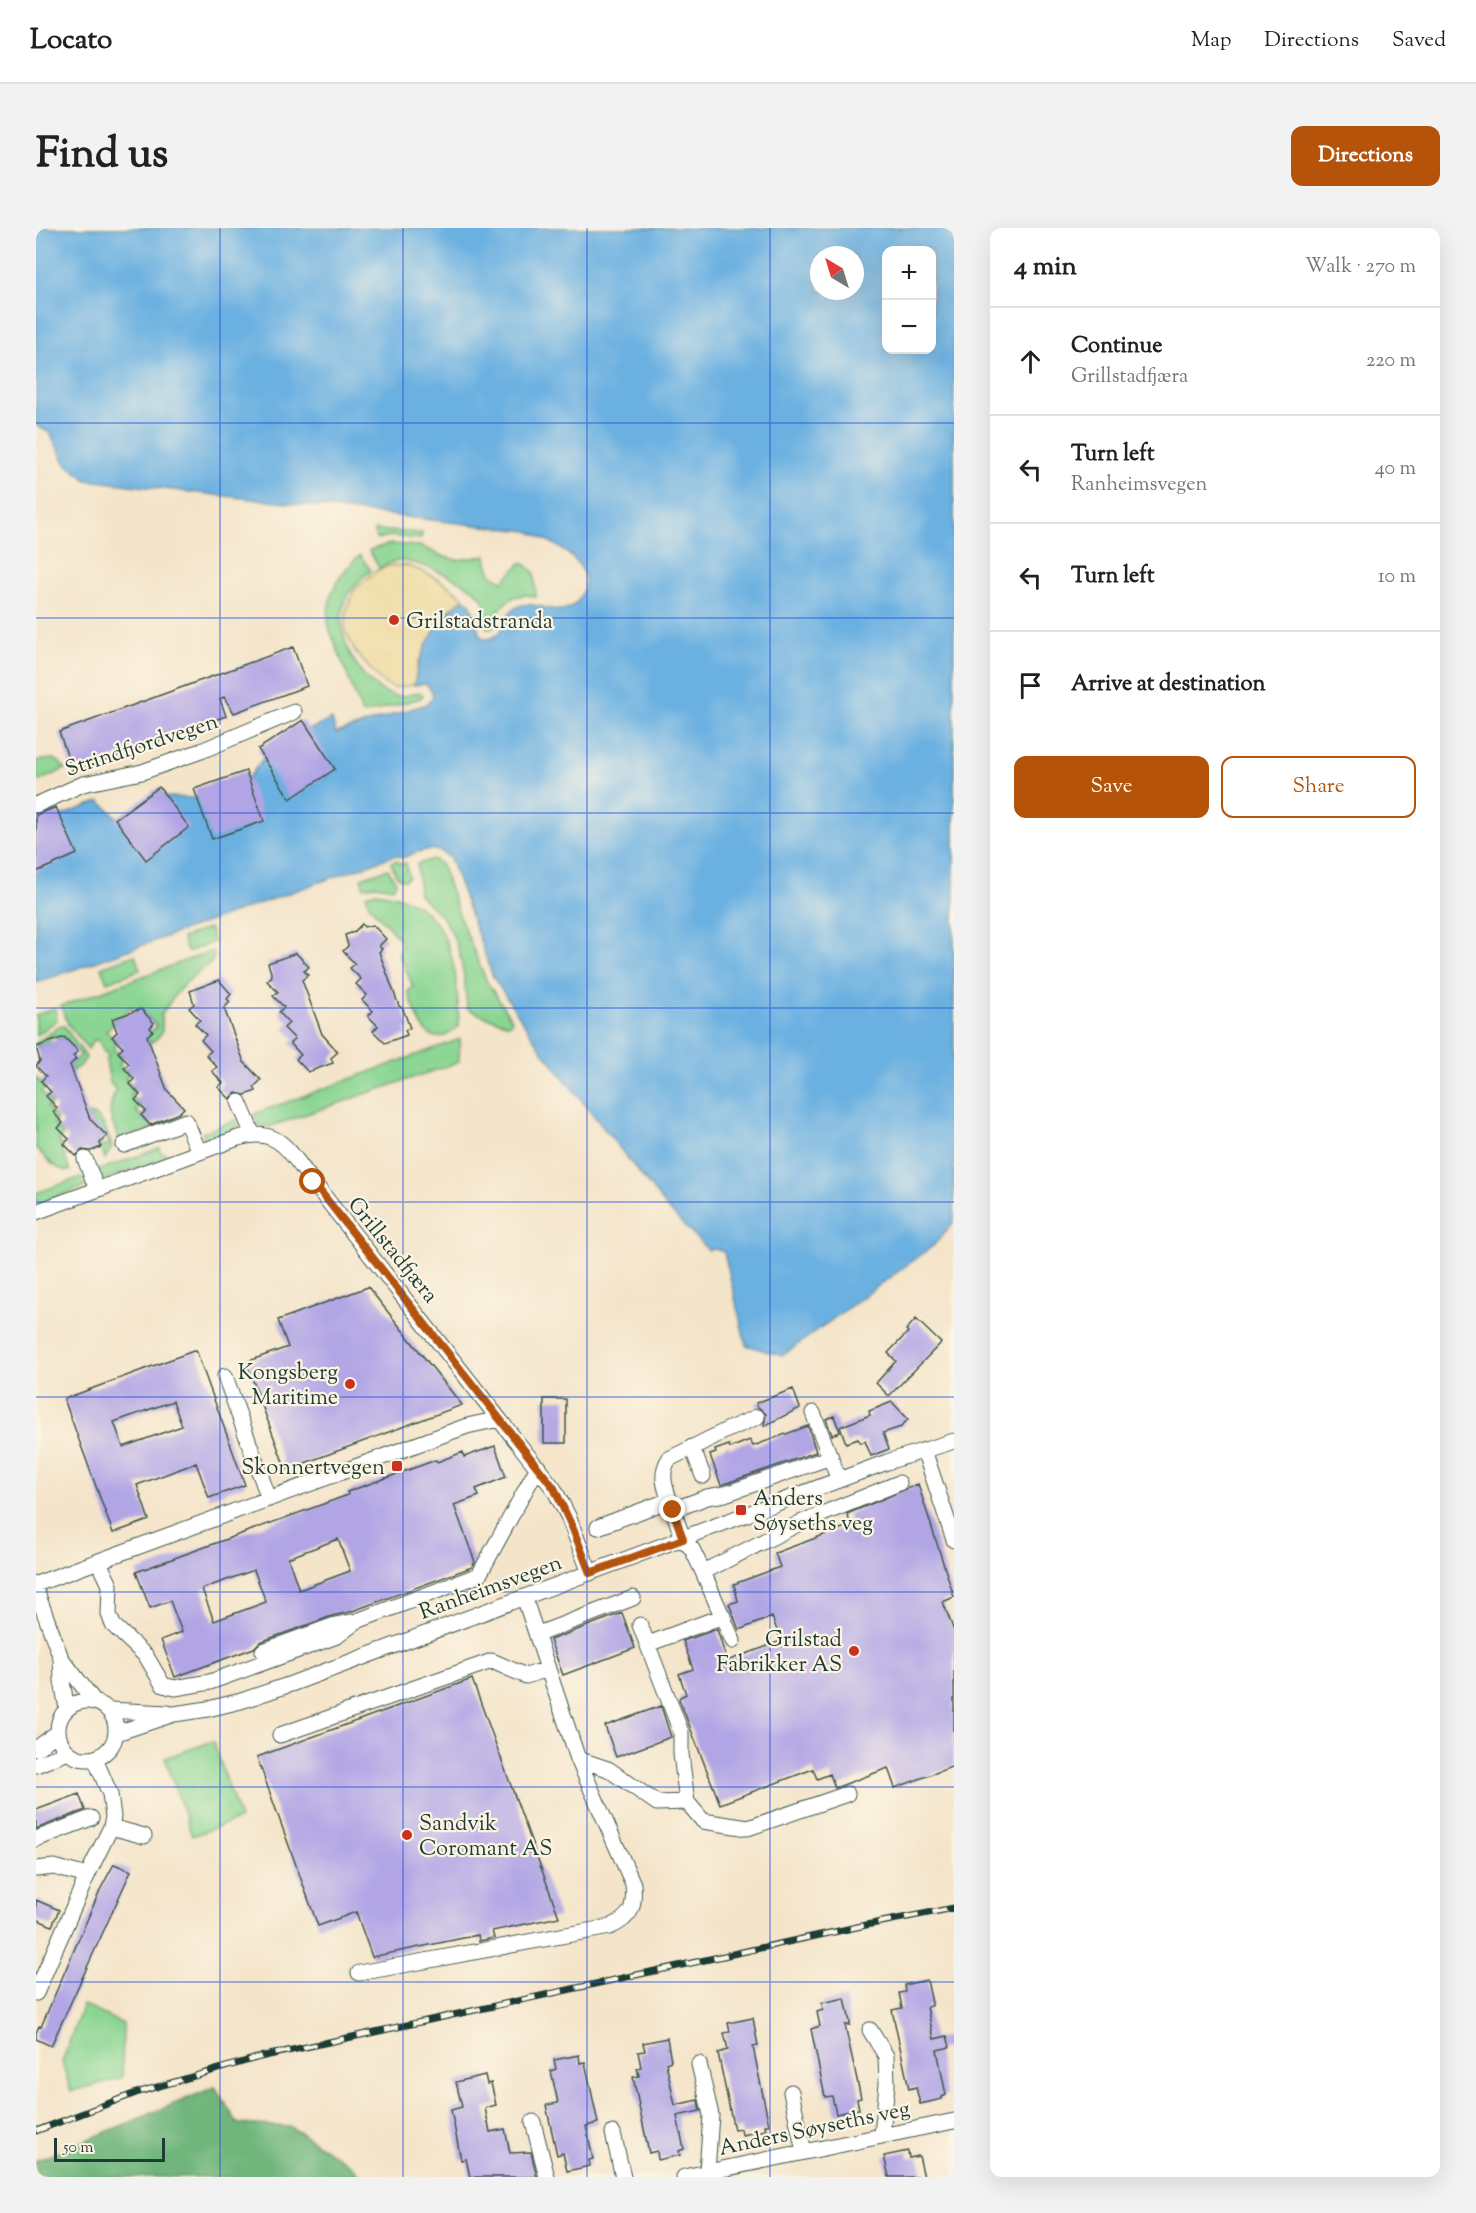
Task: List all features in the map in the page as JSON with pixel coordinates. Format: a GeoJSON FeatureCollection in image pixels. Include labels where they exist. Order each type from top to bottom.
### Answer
{"type":"FeatureCollection","features":[{"type":"Feature","properties":{"kind":"street","name":"Strindfjordvegen"},"geometry":{"type":"LineString","coordinates":[[36,805],[83,784],[142,772],[201,752],[294,712]]}},
{"type":"Feature","properties":{"kind":"street"},"geometry":{"type":"LineString","coordinates":[[36,1212],[199,1152],[253,1135],[239,1102]]}},
{"type":"Feature","properties":{"kind":"street"},"geometry":{"type":"LineString","coordinates":[[124,1145],[186,1121],[199,1152]]}},
{"type":"Feature","properties":{"kind":"street","name":"Grillstadfjæra"},"geometry":{"type":"LineString","coordinates":[[253,1135],[271,1136],[285,1147],[538,1467],[554,1488],[568,1516],[590,1573]]}},
{"type":"Feature","properties":{"kind":"street"},"geometry":{"type":"LineString","coordinates":[[85,1159],[97,1190]]}},
{"type":"Feature","properties":{"kind":"street"},"geometry":{"type":"LineString","coordinates":[[225,1376],[269,1500]]}},
{"type":"Feature","properties":{"kind":"street"},"geometry":{"type":"LineString","coordinates":[[813,1413],[839,1480]]}},
{"type":"Feature","properties":{"kind":"street"},"geometry":{"type":"LineString","coordinates":[[733,1641],[692,1549],[683,1539],[662,1476],[664,1466],[669,1459],[757,1418]]}},
{"type":"Feature","properties":{"kind":"street"},"geometry":{"type":"LineString","coordinates":[[36,1584],[474,1424],[499,1419]]}},
{"type":"Feature","properties":{"kind":"street","name":"Ranheimsvegen"},"geometry":{"type":"LineString","coordinates":[[117,1733],[174,1714],[208,1709],[251,1697],[839,1480],[954,1441]]}},
{"type":"Feature","properties":{"kind":"street"},"geometry":{"type":"LineString","coordinates":[[692,1447],[703,1476]]}},
{"type":"Feature","properties":{"kind":"street"},"geometry":{"type":"LineString","coordinates":[[924,1450],[954,1540]]}},
{"type":"Feature","properties":{"kind":"street"},"geometry":{"type":"LineString","coordinates":[[598,1527],[672,1505],[725,1494],[831,1457]]}},
{"type":"Feature","properties":{"kind":"street"},"geometry":{"type":"LineString","coordinates":[[263,1651],[335,1625],[357,1621],[479,1575],[538,1467]]}},
{"type":"Feature","properties":{"kind":"street"},"geometry":{"type":"LineString","coordinates":[[703,1572],[800,1523],[899,1484]]}},
{"type":"Feature","properties":{"kind":"street"},"geometry":{"type":"LineString","coordinates":[[99,1562],[110,1585],[109,1614],[113,1624],[146,1656],[163,1685],[175,1689],[210,1682],[337,1636],[357,1621]]}},
{"type":"Feature","properties":{"kind":"street"},"geometry":{"type":"LineString","coordinates":[[36,1590],[61,1658],[94,1701],[109,1710],[116,1721],[117,1733],[110,1749],[95,1759],[80,1759],[68,1752],[61,1743],[58,1732],[62,1716],[67,1709],[80,1702],[94,1701]]}},
{"type":"Feature","properties":{"kind":"street"},"geometry":{"type":"LineString","coordinates":[[359,1973],[610,1926],[622,1921],[631,1912],[634,1900],[633,1884],[578,1759],[524,1597]]}},
{"type":"Feature","properties":{"kind":"street"},"geometry":{"type":"LineString","coordinates":[[537,1634],[633,1598]]}},
{"type":"Feature","properties":{"kind":"street"},"geometry":{"type":"LineString","coordinates":[[648,1644],[723,1616]]}},
{"type":"Feature","properties":{"kind":"street"},"geometry":{"type":"LineString","coordinates":[[640,1625],[681,1732],[681,1754],[687,1802],[703,1821],[748,1828],[847,1794]]}},
{"type":"Feature","properties":{"kind":"street"},"geometry":{"type":"LineString","coordinates":[[61,1658],[67,1709]]}},
{"type":"Feature","properties":{"kind":"street"},"geometry":{"type":"LineString","coordinates":[[280,1735],[492,1661],[526,1676],[548,1669]]}},
{"type":"Feature","properties":{"kind":"street","name":"Ranheimsvegen"},"geometry":{"type":"LineString","coordinates":[[109,1710],[174,1714]]}},
{"type":"Feature","properties":{"kind":"street"},"geometry":{"type":"LineString","coordinates":[[36,1749],[58,1732]]}},
{"type":"Feature","properties":{"kind":"street"},"geometry":{"type":"LineString","coordinates":[[36,1765],[68,1752]]}},
{"type":"Feature","properties":{"kind":"street"},"geometry":{"type":"LineString","coordinates":[[36,1993],[111,1827],[113,1817],[110,1794],[95,1759]]}},
{"type":"Feature","properties":{"kind":"street"},"geometry":{"type":"LineString","coordinates":[[578,1759],[608,1769],[657,1803],[687,1802]]}},
{"type":"Feature","properties":{"kind":"street"},"geometry":{"type":"LineString","coordinates":[[36,1839],[91,1818]]}},
{"type":"Feature","properties":{"kind":"street"},"geometry":{"type":"LineString","coordinates":[[111,1827],[144,1836]]}},
{"type":"Feature","properties":{"kind":"street"},"geometry":{"type":"LineString","coordinates":[[36,1869],[54,1867],[87,1876]]}},
{"type":"Feature","properties":{"kind":"street"},"geometry":{"type":"LineString","coordinates":[[870,2030],[886,2056],[887,2084],[882,2135]]}},
{"type":"Feature","properties":{"kind":"street"},"geometry":{"type":"LineString","coordinates":[[699,2064],[711,2115],[707,2171]]}},
{"type":"Feature","properties":{"kind":"street"},"geometry":{"type":"LineString","coordinates":[[791,2092],[804,2152]]}},
{"type":"Feature","properties":{"kind":"street","name":"Anders Søyseths veg"},"geometry":{"type":"LineString","coordinates":[[684,2177],[954,2121]]}},
{"type":"Feature","properties":{"kind":"street"},"geometry":{"type":"LineString","coordinates":[[533,2122],[547,2177]]}},
{"type":"Feature","properties":{"kind":"street"},"geometry":{"type":"LineString","coordinates":[[613,2133],[623,2177]]}},
{"type":"Feature","properties":{"kind":"green space"},"geometry":{"type":"Polygon","coordinates":[[[374,530],[422,533],[421,539],[390,536],[377,539],[374,530]]]}},
{"type":"Feature","properties":{"kind":"green space"},"geometry":{"type":"Polygon","coordinates":[[[390,544],[420,546],[457,560],[486,556],[490,572],[503,581],[522,562],[534,572],[536,597],[521,595],[507,601],[500,609],[492,628],[487,628],[485,605],[481,597],[454,578],[405,561],[396,561],[379,568],[369,550],[390,544]]]}},
{"type":"Feature","properties":{"kind":"green space"},"geometry":{"type":"Polygon","coordinates":[[[360,555],[371,571],[354,586],[343,607],[343,634],[348,648],[363,673],[384,692],[396,696],[419,692],[423,695],[421,698],[364,714],[329,628],[328,617],[334,587],[345,570],[360,555]]]}},
{"type":"Feature","properties":{"kind":"green space"},"geometry":{"type":"Polygon","coordinates":[[[53,759],[65,769],[39,781],[36,777],[36,761],[53,759]]]}},
{"type":"Feature","properties":{"kind":"green space"},"geometry":{"type":"Polygon","coordinates":[[[433,859],[441,864],[487,982],[512,1020],[509,1024],[482,1016],[467,1008],[464,975],[451,931],[442,917],[419,894],[417,864],[433,859]]]}},
{"type":"Feature","properties":{"kind":"green space"},"geometry":{"type":"Polygon","coordinates":[[[396,861],[401,864],[406,863],[409,877],[405,880],[395,874],[391,862],[396,861]]]}},
{"type":"Feature","properties":{"kind":"green space"},"geometry":{"type":"Polygon","coordinates":[[[388,869],[396,882],[393,888],[376,885],[364,887],[361,878],[388,869]]]}},
{"type":"Feature","properties":{"kind":"green space"},"geometry":{"type":"Polygon","coordinates":[[[376,892],[401,898],[421,908],[435,922],[445,939],[456,980],[459,1026],[448,1034],[439,1037],[431,1035],[420,1022],[408,992],[413,987],[402,960],[398,956],[402,946],[399,939],[370,906],[366,895],[376,892]]]}},
{"type":"Feature","properties":{"kind":"green space"},"geometry":{"type":"Polygon","coordinates":[[[209,928],[214,942],[187,952],[182,938],[209,928]]]}},
{"type":"Feature","properties":{"kind":"green space"},"geometry":{"type":"Polygon","coordinates":[[[212,951],[214,956],[211,963],[196,973],[177,992],[161,1015],[162,1031],[155,1040],[150,1043],[147,1036],[157,1026],[141,1009],[135,1011],[131,1007],[123,1015],[113,1019],[114,1024],[106,1031],[118,1043],[113,1048],[123,1059],[119,1064],[129,1074],[125,1079],[135,1091],[130,1095],[140,1106],[136,1111],[153,1128],[119,1139],[110,1114],[116,1090],[110,1083],[106,1060],[109,1055],[104,1052],[99,1041],[94,1040],[88,1049],[68,1024],[61,1006],[212,951]]]}},
{"type":"Feature","properties":{"kind":"green space"},"geometry":{"type":"Polygon","coordinates":[[[135,955],[140,970],[107,982],[101,967],[135,955]]]}},
{"type":"Feature","properties":{"kind":"green space"},"geometry":{"type":"Polygon","coordinates":[[[55,1008],[57,1020],[36,1036],[36,1015],[55,1008]]]}},
{"type":"Feature","properties":{"kind":"green space"},"geometry":{"type":"Polygon","coordinates":[[[61,1025],[86,1057],[82,1064],[72,1071],[70,1065],[81,1055],[64,1037],[57,1039],[54,1035],[46,1043],[36,1047],[36,1043],[61,1025]]]}},
{"type":"Feature","properties":{"kind":"green space"},"geometry":{"type":"Polygon","coordinates":[[[460,1039],[459,1062],[269,1127],[258,1125],[254,1114],[460,1039]]]}},
{"type":"Feature","properties":{"kind":"green space"},"geometry":{"type":"Polygon","coordinates":[[[36,1077],[45,1087],[41,1092],[52,1103],[47,1108],[57,1119],[53,1123],[63,1135],[59,1140],[70,1171],[55,1166],[36,1148],[36,1077]]]}},
{"type":"Feature","properties":{"kind":"green space"},"geometry":{"type":"Polygon","coordinates":[[[88,1114],[98,1118],[106,1131],[112,1147],[105,1159],[101,1147],[110,1144],[88,1114]]]}},
{"type":"Feature","properties":{"kind":"green space"},"geometry":{"type":"Polygon","coordinates":[[[236,1120],[240,1130],[206,1143],[202,1133],[236,1120]]]}},
{"type":"Feature","properties":{"kind":"green space"},"geometry":{"type":"Polygon","coordinates":[[[160,1148],[162,1154],[166,1153],[167,1157],[103,1180],[99,1170],[160,1148]]]}},
{"type":"Feature","properties":{"kind":"green space"},"geometry":{"type":"Polygon","coordinates":[[[81,1177],[85,1187],[36,1204],[36,1193],[81,1177]]]}},
{"type":"Feature","properties":{"kind":"green space"},"geometry":{"type":"Polygon","coordinates":[[[213,1741],[240,1819],[192,1836],[165,1758],[213,1741]]]}},
{"type":"Feature","properties":{"kind":"green space"},"geometry":{"type":"Polygon","coordinates":[[[83,2005],[123,2024],[122,2078],[71,2091],[62,2062],[83,2005]]]}},
{"type":"Feature","properties":{"kind":"green space"},"geometry":{"type":"Polygon","coordinates":[[[215,2087],[238,2124],[291,2127],[352,2166],[361,2177],[43,2177],[36,2174],[36,2161],[215,2087]]]}},
{"type":"Feature","properties":{"kind":"sand","name":"Grilstadstranda"},"geometry":{"type":"Polygon","coordinates":[[[405,565],[436,578],[464,598],[448,611],[418,663],[414,685],[394,688],[383,683],[356,653],[345,630],[346,611],[354,590],[376,571],[388,566],[405,565]]]}},
{"type":"Feature","properties":{"kind":"water"},"geometry":{"type":"Polygon","coordinates":[[[36,228],[954,228],[954,1222],[933,1246],[782,1356],[746,1345],[724,1252],[716,1249],[708,1250],[667,1208],[541,1049],[493,977],[450,858],[438,851],[427,850],[402,858],[396,855],[36,983],[36,825],[100,801],[123,823],[164,797],[201,798],[247,780],[265,756],[296,736],[332,719],[336,733],[427,704],[433,697],[432,691],[426,684],[414,685],[420,659],[437,626],[464,598],[471,605],[481,637],[488,639],[499,633],[509,614],[517,607],[535,605],[560,610],[571,607],[581,596],[585,582],[583,572],[568,554],[528,531],[87,480],[66,464],[50,433],[36,425],[36,228]]]}},
{"type":"Feature","properties":{"kind":"building"},"geometry":{"type":"Polygon","coordinates":[[[293,647],[307,686],[234,713],[224,697],[220,699],[226,716],[73,772],[59,732],[293,647]]]}},
{"type":"Feature","properties":{"kind":"building"},"geometry":{"type":"Polygon","coordinates":[[[303,720],[335,769],[290,799],[258,749],[303,720]]]}},
{"type":"Feature","properties":{"kind":"building"},"geometry":{"type":"Polygon","coordinates":[[[246,771],[264,821],[212,839],[194,789],[246,771]]]}},
{"type":"Feature","properties":{"kind":"building"},"geometry":{"type":"Polygon","coordinates":[[[159,787],[189,827],[146,860],[115,819],[159,787]]]}},
{"type":"Feature","properties":{"kind":"building"},"geometry":{"type":"Polygon","coordinates":[[[56,807],[77,854],[36,872],[36,815],[56,807]]]}},
{"type":"Feature","properties":{"kind":"building"},"geometry":{"type":"Polygon","coordinates":[[[362,924],[364,927],[373,925],[386,939],[379,946],[382,949],[379,952],[399,1006],[403,1009],[410,1028],[405,1030],[407,1035],[385,1043],[373,1031],[378,1026],[368,1016],[373,1011],[362,1000],[367,995],[356,984],[361,979],[350,968],[355,964],[343,951],[348,946],[345,935],[354,932],[362,924]]]}},
{"type":"Feature","properties":{"kind":"building"},"geometry":{"type":"Polygon","coordinates":[[[296,953],[309,967],[304,971],[308,975],[302,980],[322,1034],[338,1052],[331,1058],[333,1063],[308,1072],[296,1059],[301,1055],[290,1043],[295,1039],[284,1028],[289,1023],[279,1012],[284,1007],[273,996],[278,992],[267,981],[272,976],[268,963],[296,953]]]}},
{"type":"Feature","properties":{"kind":"building"},"geometry":{"type":"Polygon","coordinates":[[[219,980],[231,994],[227,999],[230,1002],[224,1008],[244,1062],[261,1080],[254,1087],[256,1091],[245,1095],[236,1093],[230,1099],[218,1087],[223,1083],[212,1071],[217,1067],[206,1055],[211,1051],[201,1040],[206,1035],[195,1024],[200,1020],[189,1008],[194,1004],[190,991],[219,980]]]}},
{"type":"Feature","properties":{"kind":"building"},"geometry":{"type":"Polygon","coordinates":[[[141,1009],[154,1023],[150,1028],[153,1031],[147,1036],[167,1090],[184,1108],[179,1113],[150,1125],[141,1115],[146,1111],[135,1100],[140,1095],[130,1084],[134,1079],[124,1068],[129,1064],[118,1052],[123,1048],[112,1037],[117,1032],[112,1019],[141,1009]]]}},
{"type":"Feature","properties":{"kind":"building"},"geometry":{"type":"Polygon","coordinates":[[[64,1037],[78,1051],[73,1056],[76,1059],[70,1065],[90,1119],[107,1136],[100,1143],[101,1147],[91,1151],[82,1150],[76,1156],[64,1144],[69,1139],[58,1128],[63,1123],[53,1112],[57,1108],[46,1096],[51,1092],[41,1081],[46,1076],[36,1066],[40,1061],[36,1047],[64,1037]]]}},
{"type":"Feature","properties":{"kind":"building","name":"Kongsberg Maritime"},"geometry":{"type":"Polygon","coordinates":[[[368,1287],[462,1405],[286,1470],[246,1362],[288,1347],[278,1320],[368,1287]]]}},
{"type":"Feature","properties":{"kind":"building"},"geometry":{"type":"Polygon","coordinates":[[[916,1319],[941,1343],[889,1396],[876,1383],[896,1361],[888,1353],[908,1332],[906,1330],[916,1319]]]}},
{"type":"Feature","properties":{"kind":"building"},"geometry":{"type":"Polygon","coordinates":[[[196,1350],[245,1485],[209,1498],[196,1463],[137,1485],[149,1520],[113,1533],[64,1399],[196,1350]],[[173,1401],[114,1422],[123,1447],[182,1426],[173,1401]]]}},
{"type":"Feature","properties":{"kind":"building"},"geometry":{"type":"Polygon","coordinates":[[[793,1389],[800,1408],[764,1426],[766,1414],[756,1403],[793,1389]]]}},
{"type":"Feature","properties":{"kind":"building"},"geometry":{"type":"Polygon","coordinates":[[[544,1399],[566,1399],[566,1443],[544,1443],[544,1399]]]}},
{"type":"Feature","properties":{"kind":"building"},"geometry":{"type":"Polygon","coordinates":[[[892,1402],[908,1419],[901,1427],[883,1433],[889,1449],[871,1456],[865,1441],[860,1443],[858,1439],[846,1443],[840,1427],[870,1415],[869,1411],[892,1402]]]}},
{"type":"Feature","properties":{"kind":"building"},"geometry":{"type":"Polygon","coordinates":[[[834,1416],[840,1432],[832,1435],[826,1419],[834,1416]]]}},
{"type":"Feature","properties":{"kind":"building"},"geometry":{"type":"Polygon","coordinates":[[[808,1426],[816,1452],[721,1485],[710,1455],[716,1453],[715,1450],[729,1445],[730,1448],[750,1440],[753,1446],[808,1426]]]}},
{"type":"Feature","properties":{"kind":"building"},"geometry":{"type":"Polygon","coordinates":[[[495,1446],[506,1477],[476,1489],[479,1496],[454,1505],[475,1562],[472,1567],[260,1642],[254,1648],[175,1677],[161,1640],[182,1632],[170,1601],[150,1608],[136,1572],[348,1495],[347,1492],[436,1460],[437,1462],[463,1452],[464,1457],[495,1446]],[[338,1539],[288,1558],[299,1590],[350,1571],[338,1539]],[[254,1570],[202,1589],[214,1621],[266,1602],[254,1570]]]}},
{"type":"Feature","properties":{"kind":"building","name":"Grilstad Fabrikker AS"},"geometry":{"type":"Polygon","coordinates":[[[918,1484],[954,1597],[943,1602],[954,1631],[954,1766],[895,1788],[888,1768],[835,1788],[830,1774],[817,1779],[813,1769],[720,1804],[679,1699],[686,1694],[679,1674],[693,1669],[683,1641],[717,1629],[727,1661],[781,1641],[772,1617],[739,1630],[729,1604],[738,1601],[734,1584],[780,1567],[775,1553],[851,1525],[847,1514],[918,1484]]]}},
{"type":"Feature","properties":{"kind":"building"},"geometry":{"type":"Polygon","coordinates":[[[622,1613],[635,1648],[563,1675],[550,1640],[622,1613]]]}},
{"type":"Feature","properties":{"kind":"building","name":"Sandvik Coromant AS"},"geometry":{"type":"Polygon","coordinates":[[[472,1679],[559,1917],[492,1931],[494,1938],[479,1941],[478,1935],[372,1957],[356,1912],[318,1926],[257,1757],[472,1679]]]}},
{"type":"Feature","properties":{"kind":"building"},"geometry":{"type":"Polygon","coordinates":[[[661,1706],[671,1737],[616,1757],[605,1726],[661,1706]]]}},
{"type":"Feature","properties":{"kind":"building"},"geometry":{"type":"Polygon","coordinates":[[[79,1794],[85,1810],[36,1829],[36,1810],[79,1794]]]}},
{"type":"Feature","properties":{"kind":"building"},"geometry":{"type":"Polygon","coordinates":[[[114,1864],[131,1871],[51,2046],[36,2039],[36,2033],[39,2026],[41,2027],[100,1890],[114,1864]]]}},
{"type":"Feature","properties":{"kind":"building"},"geometry":{"type":"Polygon","coordinates":[[[36,1900],[59,1910],[52,1926],[36,1919],[36,1900]]]}},
{"type":"Feature","properties":{"kind":"building"},"geometry":{"type":"Polygon","coordinates":[[[927,1980],[932,2006],[927,2007],[934,2039],[947,2036],[950,2047],[937,2050],[946,2095],[942,2099],[920,2104],[916,2087],[909,2089],[892,2010],[902,2008],[899,1993],[905,1992],[904,1985],[927,1980]]]}},
{"type":"Feature","properties":{"kind":"building"},"geometry":{"type":"Polygon","coordinates":[[[845,1998],[850,2025],[845,2025],[861,2098],[857,2099],[859,2109],[836,2114],[832,2096],[825,2097],[811,2029],[820,2026],[817,2012],[823,2010],[822,2003],[845,1998]]]}},
{"type":"Feature","properties":{"kind":"building"},"geometry":{"type":"Polygon","coordinates":[[[753,2018],[758,2046],[753,2047],[769,2125],[765,2125],[766,2130],[742,2135],[741,2129],[734,2130],[718,2053],[728,2050],[724,2033],[730,2032],[728,2023],[753,2018]]]}},
{"type":"Feature","properties":{"kind":"building"},"geometry":{"type":"Polygon","coordinates":[[[667,2038],[671,2061],[666,2063],[675,2105],[698,2100],[700,2111],[677,2116],[684,2149],[679,2151],[680,2155],[658,2160],[657,2151],[649,2153],[633,2077],[639,2076],[637,2068],[641,2067],[638,2052],[645,2051],[643,2043],[667,2038]]]}},
{"type":"Feature","properties":{"kind":"building"},"geometry":{"type":"Polygon","coordinates":[[[579,2055],[580,2063],[585,2062],[598,2123],[586,2126],[593,2159],[589,2160],[590,2166],[567,2171],[563,2153],[557,2155],[546,2105],[558,2103],[551,2071],[556,2069],[554,2060],[579,2055]]]}},
{"type":"Feature","properties":{"kind":"building"},"geometry":{"type":"Polygon","coordinates":[[[485,2075],[487,2084],[491,2083],[496,2105],[485,2108],[490,2132],[505,2129],[510,2153],[531,2152],[537,2177],[470,2177],[466,2159],[461,2160],[451,2110],[462,2107],[456,2082],[485,2075]]]}},
{"type":"Feature","properties":{"kind":"building"},"geometry":{"type":"Polygon","coordinates":[[[908,2151],[909,2158],[919,2156],[924,2177],[889,2177],[884,2156],[908,2151]]]}},
{"type":"Feature","properties":{"kind":"railway"},"geometry":{"type":"LineString","coordinates":[[36,2131],[136,2093],[260,2057],[866,1925],[954,1908]]}},
{"type":"Feature","properties":{"kind":"place","name":"Grilstadstranda"},"geometry":{"type":"Point","coordinates":[394,620]}},
{"type":"Feature","properties":{"kind":"place","name":"Kongsberg Maritime"},"geometry":{"type":"Point","coordinates":[350,1384]}},
{"type":"Feature","properties":{"kind":"place","name":"Skonnertvegen"},"geometry":{"type":"Point","coordinates":[397,1466]}},
{"type":"Feature","properties":{"kind":"place","name":"Anders Søyseths veg"},"geometry":{"type":"Point","coordinates":[741,1510]}},
{"type":"Feature","properties":{"kind":"place","name":"Grilstad Fabrikker AS"},"geometry":{"type":"Point","coordinates":[854,1651]}},
{"type":"Feature","properties":{"kind":"place","name":"Sandvik Coromant AS"},"geometry":{"type":"Point","coordinates":[407,1835]}},
{"type":"Feature","properties":{"kind":"route"},"geometry":{"type":"LineString","coordinates":[[313,1182],[554,1488],[568,1516],[590,1573],[683,1539],[673,1510]]}}]}
